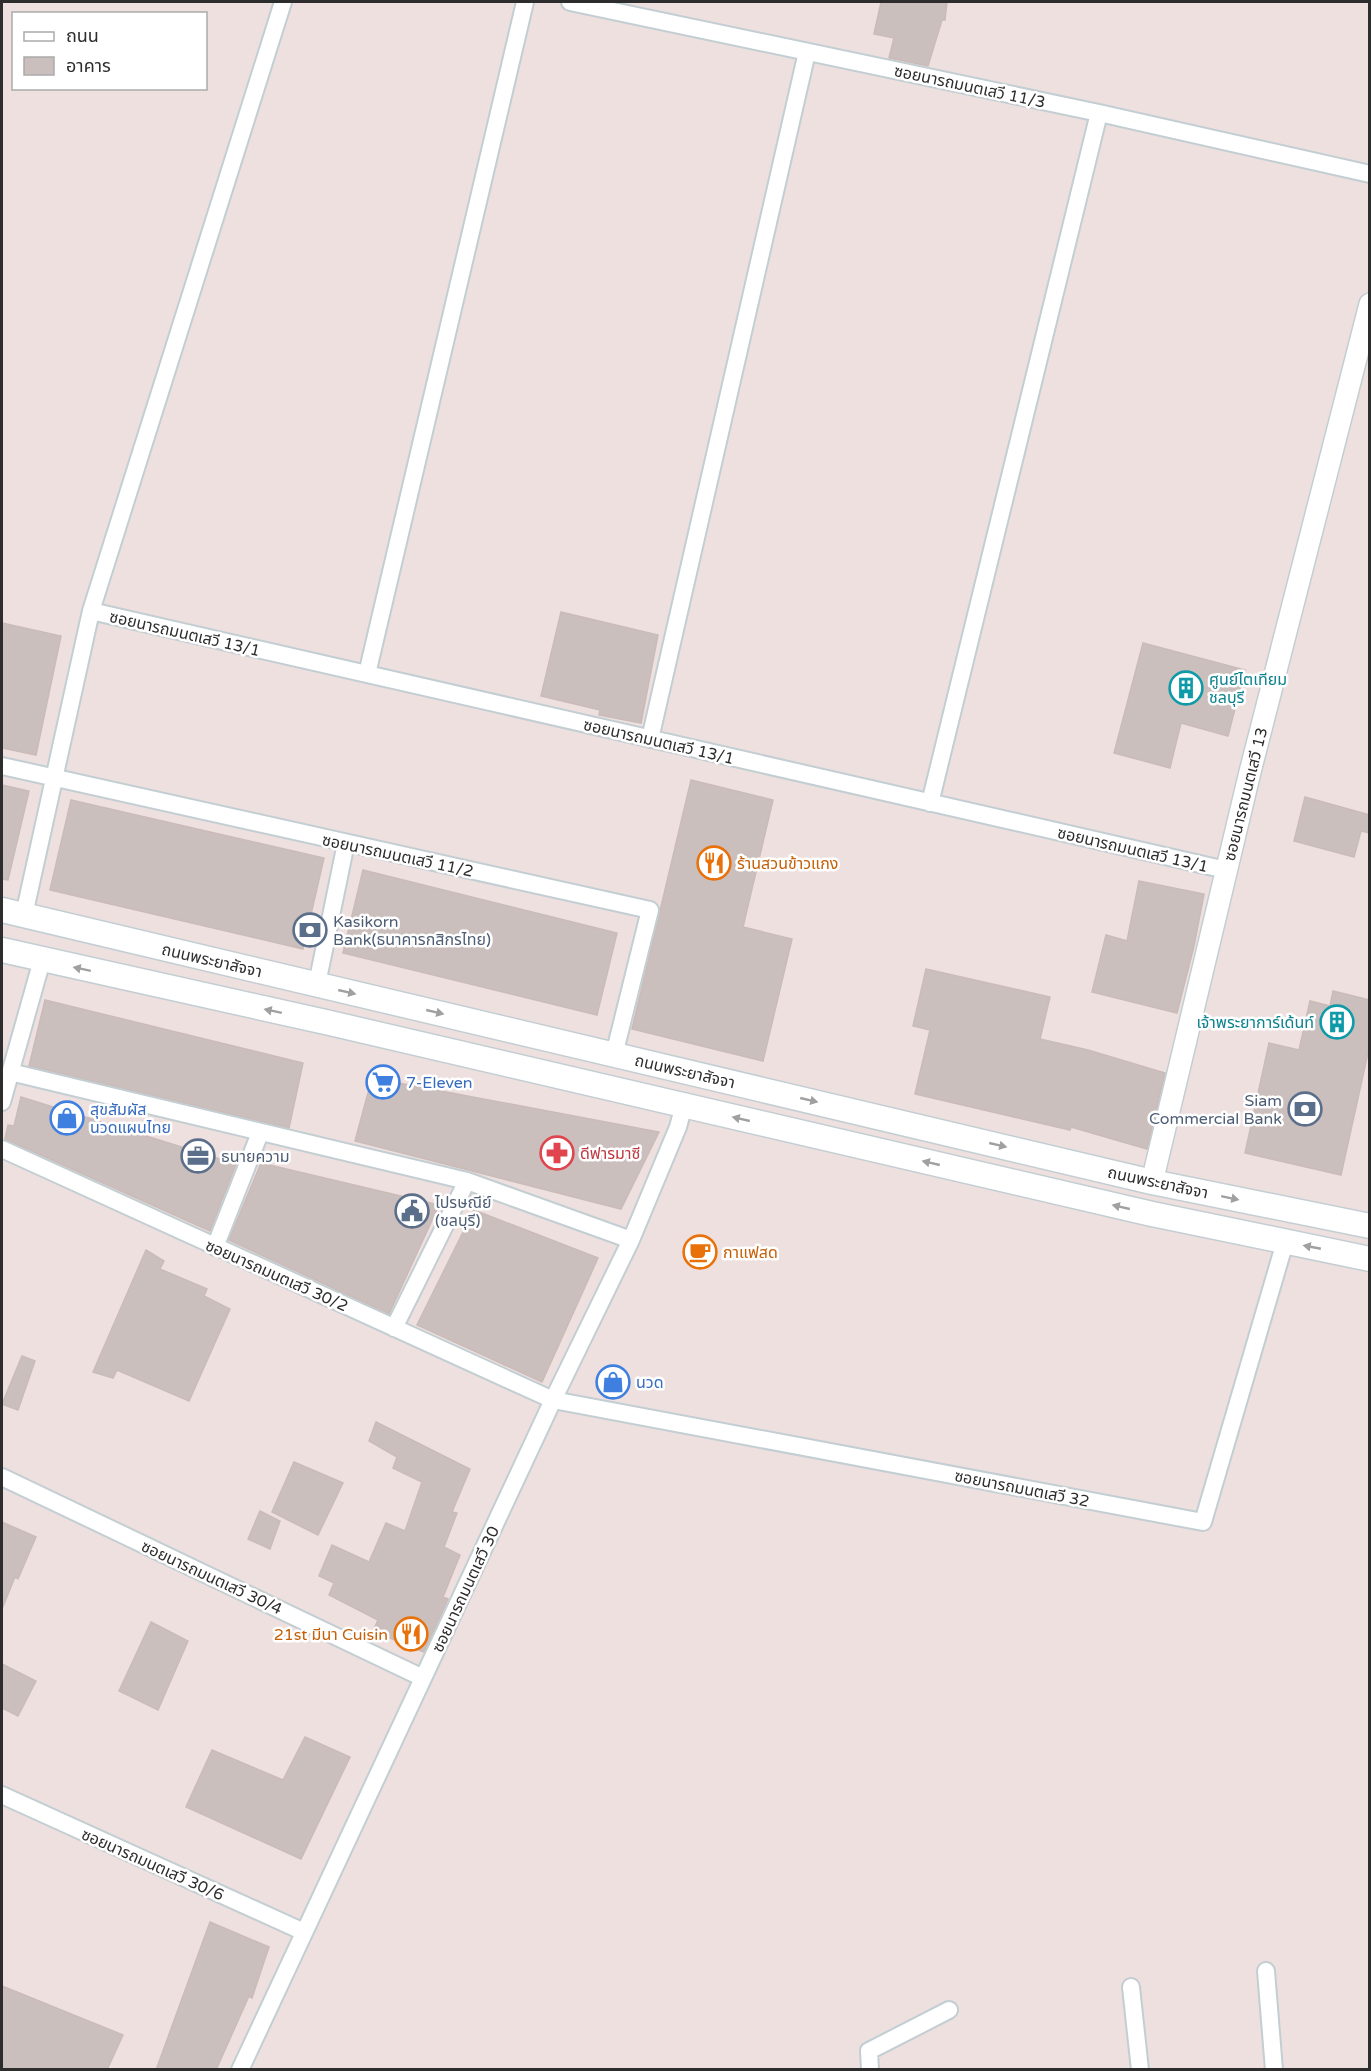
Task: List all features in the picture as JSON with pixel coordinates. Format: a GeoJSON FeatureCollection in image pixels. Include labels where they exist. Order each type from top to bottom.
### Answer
{"type":"FeatureCollection","features":[{"type":"Feature","properties":{"kind":"main road","name":"ถนนพระยาสัจจา"},"geometry":{"type":"LineString","coordinates":[[13,913],[1152,1182],[1370,1226]]}},
{"type":"Feature","properties":{"kind":"main road","name":"ถนนพระยาสัจจา"},"geometry":{"type":"LineString","coordinates":[[2,950],[330,1023],[1152,1214],[1370,1259]]}},
{"type":"Feature","properties":{"kind":"street"},"geometry":{"type":"LineString","coordinates":[[13,913],[53,778],[91,611],[283,2]]}},
{"type":"Feature","properties":{"kind":"street"},"geometry":{"type":"LineString","coordinates":[[367,674],[525,2]]}},
{"type":"Feature","properties":{"kind":"street","name":"ซอยนารถมนตเสวี 11/3"},"geometry":{"type":"LineString","coordinates":[[570,2],[1099,113],[1370,174]]}},
{"type":"Feature","properties":{"kind":"street"},"geometry":{"type":"LineString","coordinates":[[650,739],[807,52]]}},
{"type":"Feature","properties":{"kind":"street"},"geometry":{"type":"LineString","coordinates":[[930,803],[1099,113]]}},
{"type":"Feature","properties":{"kind":"street","name":"ซอยนารถมนตเสวี 13"},"geometry":{"type":"LineString","coordinates":[[1152,1182],[1226,870],[1370,303]]}},
{"type":"Feature","properties":{"kind":"street","name":"ซอยนารถมนตเสวี 13/1"},"geometry":{"type":"LineString","coordinates":[[91,611],[1226,870]]}},
{"type":"Feature","properties":{"kind":"street","name":"ซอยนารถมนตเสวี 11/2"},"geometry":{"type":"LineString","coordinates":[[2,766],[650,910],[615,1055]]}},
{"type":"Feature","properties":{"kind":"street"},"geometry":{"type":"LineString","coordinates":[[317,984],[346,843]]}},
{"type":"Feature","properties":{"kind":"street"},"geometry":{"type":"LineString","coordinates":[[2,1102],[42,960]]}},
{"type":"Feature","properties":{"kind":"street"},"geometry":{"type":"LineString","coordinates":[[10,1072],[467,1181],[631,1240]]}},
{"type":"Feature","properties":{"kind":"street","name":"ซอยนารถมนตเสวี 30"},"geometry":{"type":"LineString","coordinates":[[240,2070],[553,1400],[631,1240],[678,1127],[684,1106]]}},
{"type":"Feature","properties":{"kind":"street"},"geometry":{"type":"LineString","coordinates":[[216,1246],[260,1133]]}},
{"type":"Feature","properties":{"kind":"street","name":"ซอยนารถมนตเสวี 30/2"},"geometry":{"type":"LineString","coordinates":[[2,1149],[553,1400]]}},
{"type":"Feature","properties":{"kind":"street"},"geometry":{"type":"LineString","coordinates":[[394,1328],[467,1181]]}},
{"type":"Feature","properties":{"kind":"street","name":"ซอยนารถมนตเสวี 32"},"geometry":{"type":"LineString","coordinates":[[553,1400],[1203,1522],[1286,1242]]}},
{"type":"Feature","properties":{"kind":"street","name":"ซอยนารถมนตเสวี 30/4"},"geometry":{"type":"LineString","coordinates":[[2,1477],[423,1678]]}},
{"type":"Feature","properties":{"kind":"street","name":"ซอยนารถมนตเสวี 30/6"},"geometry":{"type":"LineString","coordinates":[[2,1795],[304,1932]]}},
{"type":"Feature","properties":{"kind":"street"},"geometry":{"type":"LineString","coordinates":[[1266,1971],[1274,2070]]}},
{"type":"Feature","properties":{"kind":"street"},"geometry":{"type":"LineString","coordinates":[[1131,1987],[1140,2070]]}},
{"type":"Feature","properties":{"kind":"street"},"geometry":{"type":"LineString","coordinates":[[870,2070],[869,2051],[949,2010]]}},
{"type":"Feature","properties":{"kind":"building"},"geometry":{"type":"Polygon","coordinates":[[[881,2],[947,2],[945,20],[942,20],[928,66],[889,58],[894,38],[874,34],[881,2]]]}},
{"type":"Feature","properties":{"kind":"building"},"geometry":{"type":"Polygon","coordinates":[[[561,612],[658,635],[641,723],[599,715],[600,710],[541,696],[561,612]]]}},
{"type":"Feature","properties":{"kind":"building"},"geometry":{"type":"Polygon","coordinates":[[[2,623],[61,636],[36,755],[2,748],[2,623]]]}},
{"type":"Feature","properties":{"kind":"building","name":"ศูนย์ไตเทียม ชลบุรี"},"geometry":{"type":"Polygon","coordinates":[[[1143,643],[1245,670],[1228,736],[1181,723],[1170,768],[1114,753],[1143,643]]]}},
{"type":"Feature","properties":{"kind":"building","name":"ร้านสวนข้าวแกง"},"geometry":{"type":"Polygon","coordinates":[[[691,780],[773,800],[743,927],[792,939],[763,1061],[632,1029],[691,780]]]}},
{"type":"Feature","properties":{"kind":"building"},"geometry":{"type":"Polygon","coordinates":[[[2,785],[29,791],[8,880],[2,879],[2,785]]]}},
{"type":"Feature","properties":{"kind":"building"},"geometry":{"type":"Polygon","coordinates":[[[1305,797],[1370,815],[1370,833],[1361,831],[1354,857],[1294,841],[1305,797]]]}},
{"type":"Feature","properties":{"kind":"building"},"geometry":{"type":"Polygon","coordinates":[[[71,800],[324,858],[303,949],[50,890],[71,800]]]}},
{"type":"Feature","properties":{"kind":"building"},"geometry":{"type":"Polygon","coordinates":[[[363,870],[617,933],[597,1015],[343,953],[363,870]]]}},
{"type":"Feature","properties":{"kind":"building"},"geometry":{"type":"Polygon","coordinates":[[[1139,881],[1204,894],[1177,1013],[1092,992],[1106,935],[1127,941],[1139,881]]]}},
{"type":"Feature","properties":{"kind":"building"},"geometry":{"type":"Polygon","coordinates":[[[926,969],[1050,997],[1040,1039],[1088,1050],[1165,1073],[1147,1149],[1071,1127],[1070,1130],[915,1094],[930,1030],[913,1026],[926,969]]]}},
{"type":"Feature","properties":{"kind":"building","name":"Siam Commercial Bank"},"geometry":{"type":"Polygon","coordinates":[[[1333,991],[1370,1000],[1370,1044],[1341,1175],[1245,1153],[1269,1043],[1299,1050],[1310,1001],[1330,1006],[1333,991]]]}},
{"type":"Feature","properties":{"kind":"building"},"geometry":{"type":"Polygon","coordinates":[[[45,1000],[303,1063],[289,1128],[29,1066],[45,1000]]]}},
{"type":"Feature","properties":{"kind":"building"},"geometry":{"type":"Polygon","coordinates":[[[372,1078],[659,1132],[621,1209],[355,1141],[372,1078]]]}},
{"type":"Feature","properties":{"kind":"building"},"geometry":{"type":"Polygon","coordinates":[[[21,1097],[236,1164],[210,1231],[5,1139],[8,1125],[14,1126],[21,1097]]]}},
{"type":"Feature","properties":{"kind":"building"},"geometry":{"type":"Polygon","coordinates":[[[261,1163],[439,1205],[389,1314],[229,1240],[261,1163]]]}},
{"type":"Feature","properties":{"kind":"building"},"geometry":{"type":"Polygon","coordinates":[[[474,1210],[598,1258],[542,1382],[417,1325],[474,1210]]]}},
{"type":"Feature","properties":{"kind":"building"},"geometry":{"type":"Polygon","coordinates":[[[146,1250],[164,1261],[160,1269],[207,1289],[204,1296],[230,1309],[189,1401],[117,1370],[113,1378],[93,1372],[146,1250]]]}},
{"type":"Feature","properties":{"kind":"building"},"geometry":{"type":"Polygon","coordinates":[[[22,1356],[35,1361],[18,1410],[2,1404],[22,1356]]]}},
{"type":"Feature","properties":{"kind":"building"},"geometry":{"type":"Polygon","coordinates":[[[376,1422],[470,1469],[452,1512],[457,1513],[444,1547],[460,1555],[443,1597],[448,1599],[424,1652],[373,1631],[378,1620],[329,1595],[334,1583],[319,1576],[332,1545],[369,1562],[386,1523],[405,1531],[422,1482],[393,1468],[397,1457],[369,1441],[376,1422]]]}},
{"type":"Feature","properties":{"kind":"building"},"geometry":{"type":"Polygon","coordinates":[[[294,1462],[343,1483],[318,1535],[272,1512],[294,1462]]]}},
{"type":"Feature","properties":{"kind":"building"},"geometry":{"type":"Polygon","coordinates":[[[260,1511],[280,1521],[270,1549],[248,1539],[260,1511]]]}},
{"type":"Feature","properties":{"kind":"building"},"geometry":{"type":"Polygon","coordinates":[[[2,1522],[36,1537],[18,1579],[15,1577],[2,1609],[2,1522]]]}},
{"type":"Feature","properties":{"kind":"building"},"geometry":{"type":"Polygon","coordinates":[[[151,1622],[188,1641],[158,1710],[119,1691],[151,1622]]]}},
{"type":"Feature","properties":{"kind":"building"},"geometry":{"type":"Polygon","coordinates":[[[2,1664],[36,1681],[18,1716],[2,1708],[2,1664]]]}},
{"type":"Feature","properties":{"kind":"building"},"geometry":{"type":"Polygon","coordinates":[[[305,1737],[350,1757],[301,1859],[186,1807],[212,1750],[283,1780],[305,1737]]]}},
{"type":"Feature","properties":{"kind":"building"},"geometry":{"type":"Polygon","coordinates":[[[210,1922],[269,1947],[252,1998],[249,1996],[216,2070],[156,2070],[210,1922]]]}},
{"type":"Feature","properties":{"kind":"building"},"geometry":{"type":"Polygon","coordinates":[[[2,1986],[123,2035],[107,2070],[2,2070],[2,1986]]]}},
{"type":"Feature","properties":{"kind":"place","name":"ศูนย์ไตเทียม ชลบุรี"},"geometry":{"type":"Point","coordinates":[1186,688]}},
{"type":"Feature","properties":{"kind":"place","name":"ร้านสวนข้าวแกง"},"geometry":{"type":"Point","coordinates":[714,863]}},
{"type":"Feature","properties":{"kind":"place","name":"Kasikorn Bank(ธนาคารกสิกรไทย)"},"geometry":{"type":"Point","coordinates":[310,930]}},
{"type":"Feature","properties":{"kind":"place","name":"เจ้าพระยาการ์เด้นท์"},"geometry":{"type":"Point","coordinates":[1337,1022]}},
{"type":"Feature","properties":{"kind":"place","name":"7-Eleven"},"geometry":{"type":"Point","coordinates":[383,1082]}},
{"type":"Feature","properties":{"kind":"place","name":"Siam Commercial Bank"},"geometry":{"type":"Point","coordinates":[1305,1109]}},
{"type":"Feature","properties":{"kind":"place","name":"สุขสัมผัส นวดแผนไทย"},"geometry":{"type":"Point","coordinates":[67,1118]}},
{"type":"Feature","properties":{"kind":"place","name":"ดีฟารมาซี"},"geometry":{"type":"Point","coordinates":[557,1153]}},
{"type":"Feature","properties":{"kind":"place","name":"ธนายความ"},"geometry":{"type":"Point","coordinates":[198,1156]}},
{"type":"Feature","properties":{"kind":"place","name":"ไปรษณีย์ (ชลบุรี)"},"geometry":{"type":"Point","coordinates":[412,1211]}},
{"type":"Feature","properties":{"kind":"place","name":"กาแฟสด"},"geometry":{"type":"Point","coordinates":[700,1252]}},
{"type":"Feature","properties":{"kind":"place","name":"นวด"},"geometry":{"type":"Point","coordinates":[613,1382]}},
{"type":"Feature","properties":{"kind":"place","name":"21st มีนา Cuisin"},"geometry":{"type":"Point","coordinates":[411,1634]}}]}
